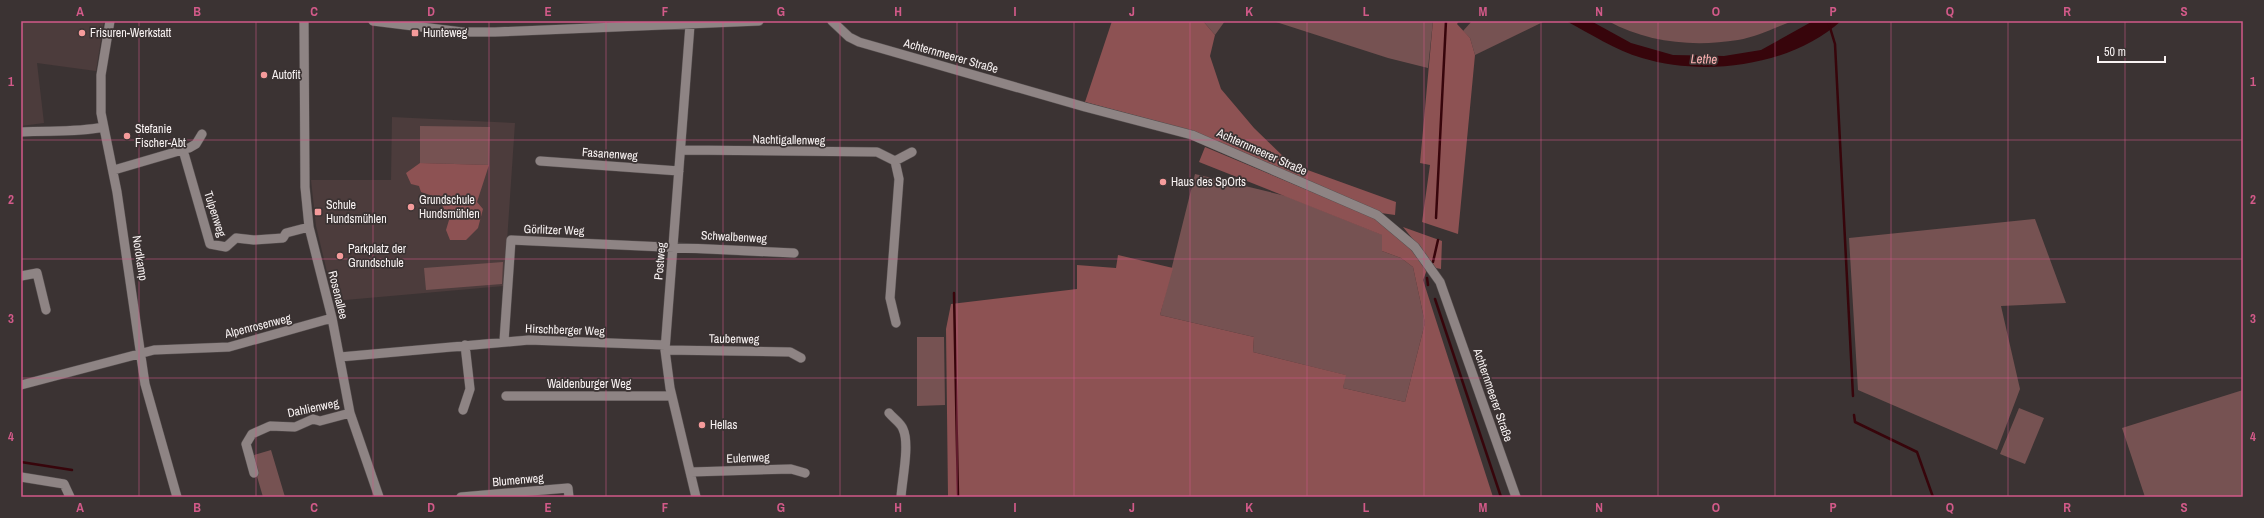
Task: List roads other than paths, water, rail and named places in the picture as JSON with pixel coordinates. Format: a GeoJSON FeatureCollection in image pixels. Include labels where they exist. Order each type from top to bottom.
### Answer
{"type":"FeatureCollection","features":[{"type":"Feature","properties":{"kind":"street","name":"Nordkamp"},"geometry":{"type":"LineString","coordinates":[[110,21],[101,74],[100,100],[103,127],[114,170],[145,384],[177,497]]}},
{"type":"Feature","properties":{"kind":"street","name":"Rosenallee"},"geometry":{"type":"LineString","coordinates":[[304,21],[305,188],[310,227],[332,318],[350,413],[379,497]]}},
{"type":"Feature","properties":{"kind":"street"},"geometry":{"type":"LineString","coordinates":[[373,21],[462,32],[690,25],[759,21]]}},
{"type":"Feature","properties":{"kind":"street","name":"Achternmeerer Straße"},"geometry":{"type":"LineString","coordinates":[[832,21],[849,37],[859,42],[1085,107],[1192,135],[1377,215],[1386,221],[1415,247],[1440,282],[1516,497]]}},
{"type":"Feature","properties":{"kind":"street","name":"Postweg"},"geometry":{"type":"LineString","coordinates":[[690,25],[665,348],[672,396],[696,497]]}},
{"type":"Feature","properties":{"kind":"street"},"geometry":{"type":"LineString","coordinates":[[21,132],[52,130],[69,132],[103,127]]}},
{"type":"Feature","properties":{"kind":"street"},"geometry":{"type":"LineString","coordinates":[[114,170],[183,150],[196,144],[202,134]]}},
{"type":"Feature","properties":{"kind":"street","name":"Tulpenweg"},"geometry":{"type":"LineString","coordinates":[[183,150],[210,244],[214,246],[226,247],[236,238],[273,240],[282,238],[286,233],[310,227]]}},
{"type":"Feature","properties":{"kind":"street","name":"Nachtigallenweg"},"geometry":{"type":"LineString","coordinates":[[681,150],[877,152],[895,161]]}},
{"type":"Feature","properties":{"kind":"street"},"geometry":{"type":"LineString","coordinates":[[896,323],[890,298],[899,179],[895,161],[912,152]]}},
{"type":"Feature","properties":{"kind":"street","name":"Fasanenweg"},"geometry":{"type":"LineString","coordinates":[[540,161],[679,172]]}},
{"type":"Feature","properties":{"kind":"street","name":"Görlitzer Weg"},"geometry":{"type":"LineString","coordinates":[[504,341],[511,240],[673,246]]}},
{"type":"Feature","properties":{"kind":"street","name":"Schwalbenweg"},"geometry":{"type":"LineString","coordinates":[[673,246],[794,253]]}},
{"type":"Feature","properties":{"kind":"street"},"geometry":{"type":"LineString","coordinates":[[21,276],[37,273],[46,310]]}},
{"type":"Feature","properties":{"kind":"street","name":"Alpenrosenweg"},"geometry":{"type":"LineString","coordinates":[[21,384],[154,350],[228,347],[332,318]]}},
{"type":"Feature","properties":{"kind":"street","name":"Hirschberger Weg"},"geometry":{"type":"LineString","coordinates":[[340,357],[504,341],[529,340],[665,348]]}},
{"type":"Feature","properties":{"kind":"street"},"geometry":{"type":"LineString","coordinates":[[462,410],[470,389],[465,345]]}},
{"type":"Feature","properties":{"kind":"street","name":"Taubenweg"},"geometry":{"type":"LineString","coordinates":[[665,348],[790,352],[801,358]]}},
{"type":"Feature","properties":{"kind":"street","name":"Waldenburger Weg"},"geometry":{"type":"LineString","coordinates":[[506,396],[672,396]]}},
{"type":"Feature","properties":{"kind":"street","name":"Dahlienweg"},"geometry":{"type":"LineString","coordinates":[[254,472],[246,444],[252,434],[270,426],[295,427],[313,419],[320,421],[350,413]]}},
{"type":"Feature","properties":{"kind":"street"},"geometry":{"type":"LineString","coordinates":[[888,413],[904,430],[906,463],[901,497]]}},
{"type":"Feature","properties":{"kind":"street","name":"Eulenweg"},"geometry":{"type":"LineString","coordinates":[[691,472],[791,469],[805,473]]}},
{"type":"Feature","properties":{"kind":"street"},"geometry":{"type":"LineString","coordinates":[[21,477],[64,484],[70,497]]}},
{"type":"Feature","properties":{"kind":"street","name":"Blumenweg"},"geometry":{"type":"LineString","coordinates":[[461,497],[568,488],[569,497]]}},
{"type":"Feature","properties":{"kind":"water","name":"Lethe"},"geometry":{"type":"Polygon","coordinates":[[[1566,21],[1591,21],[1631,43],[1673,55],[1724,56],[1761,50],[1813,21],[1841,21],[1821,36],[1798,48],[1773,57],[1747,64],[1720,67],[1693,67],[1667,64],[1632,55],[1566,21]]]}},
{"type":"Feature","properties":{"kind":"waterway"},"geometry":{"type":"LineString","coordinates":[[1436,218],[1446,21]]}},
{"type":"Feature","properties":{"kind":"waterway"},"geometry":{"type":"LineString","coordinates":[[1828,21],[1835,44],[1853,396]]}},
{"type":"Feature","properties":{"kind":"waterway"},"geometry":{"type":"LineString","coordinates":[[1433,262],[1438,240]]}},
{"type":"Feature","properties":{"kind":"waterway"},"geometry":{"type":"LineString","coordinates":[[1427,278],[1428,285]]}},
{"type":"Feature","properties":{"kind":"waterway"},"geometry":{"type":"LineString","coordinates":[[954,293],[958,497]]}},
{"type":"Feature","properties":{"kind":"waterway"},"geometry":{"type":"LineString","coordinates":[[1435,299],[1501,497]]}},
{"type":"Feature","properties":{"kind":"waterway"},"geometry":{"type":"LineString","coordinates":[[1854,415],[1855,422],[1917,452],[1933,497]]}},
{"type":"Feature","properties":{"kind":"waterway"},"geometry":{"type":"LineString","coordinates":[[21,462],[72,470]]}},
{"type":"Feature","properties":{"kind":"place","name":"Frisuren-Werkstatt"},"geometry":{"type":"Point","coordinates":[82,33]}},
{"type":"Feature","properties":{"kind":"place","name":"Hunteweg"},"geometry":{"type":"Point","coordinates":[415,33]}},
{"type":"Feature","properties":{"kind":"place","name":"Autofit"},"geometry":{"type":"Point","coordinates":[264,75]}},
{"type":"Feature","properties":{"kind":"place","name":"Stefanie Fischer-Abt"},"geometry":{"type":"Point","coordinates":[127,136]}},
{"type":"Feature","properties":{"kind":"place","name":"Haus des SpOrts"},"geometry":{"type":"Point","coordinates":[1163,182]}},
{"type":"Feature","properties":{"kind":"place","name":"Grundschule Hundsmühlen"},"geometry":{"type":"Point","coordinates":[411,207]}},
{"type":"Feature","properties":{"kind":"place","name":"Schule Hundsmühlen"},"geometry":{"type":"Point","coordinates":[318,212]}},
{"type":"Feature","properties":{"kind":"place","name":"Parkplatz der Grundschule"},"geometry":{"type":"Point","coordinates":[340,256]}},
{"type":"Feature","properties":{"kind":"place","name":"Hellas"},"geometry":{"type":"Point","coordinates":[702,425]}}]}
